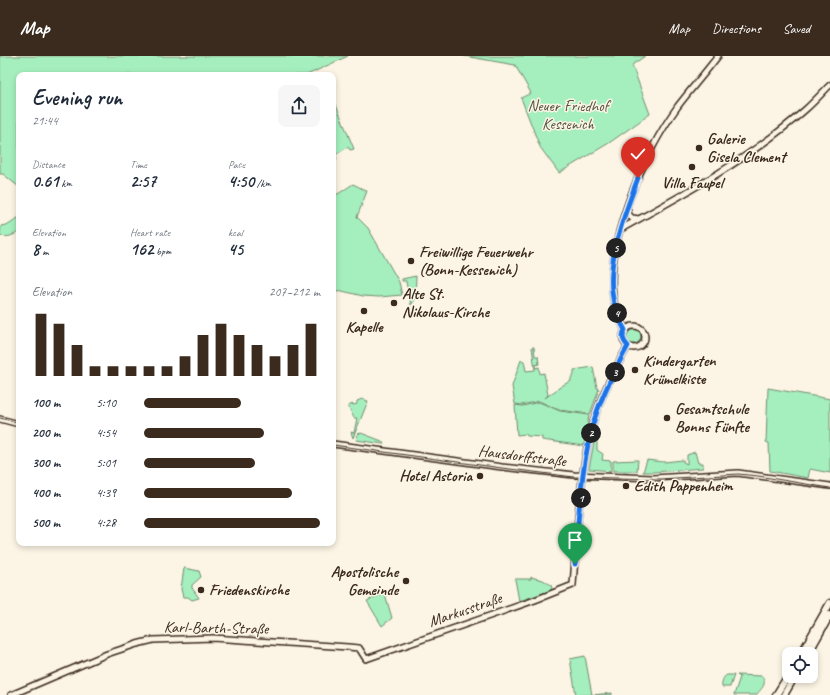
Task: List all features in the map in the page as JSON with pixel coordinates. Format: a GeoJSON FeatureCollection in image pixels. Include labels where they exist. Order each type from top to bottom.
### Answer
{"type":"FeatureCollection","features":[{"type":"Feature","properties":{"kind":"main road"},"geometry":{"type":"LineString","coordinates":[[812,647],[822,628],[830,603]]}},
{"type":"Feature","properties":{"kind":"main road"},"geometry":{"type":"LineString","coordinates":[[806,647],[827,614]]}},
{"type":"Feature","properties":{"kind":"main road"},"geometry":{"type":"LineString","coordinates":[[776,695],[783,683]]}},
{"type":"Feature","properties":{"kind":"main road"},"geometry":{"type":"LineString","coordinates":[[784,695],[791,683]]}},
{"type":"Feature","properties":{"kind":"street"},"geometry":{"type":"LineString","coordinates":[[625,330],[615,308],[613,269],[616,249],[627,207],[647,158],[661,132],[678,107],[718,56]]}},
{"type":"Feature","properties":{"kind":"street"},"geometry":{"type":"LineString","coordinates":[[621,230],[700,185],[762,144],[806,109],[830,85]]}},
{"type":"Feature","properties":{"kind":"street"},"geometry":{"type":"LineString","coordinates":[[627,207],[629,215],[632,218],[640,219]]}},
{"type":"Feature","properties":{"kind":"street"},"geometry":{"type":"LineString","coordinates":[[630,326],[635,326],[642,330],[644,335],[643,341],[639,346],[633,348],[628,346],[623,338],[625,330],[630,326]]}},
{"type":"Feature","properties":{"kind":"street"},"geometry":{"type":"LineString","coordinates":[[584,476],[591,434],[596,416],[606,389],[628,346]]}},
{"type":"Feature","properties":{"kind":"street"},"geometry":{"type":"LineString","coordinates":[[0,419],[16,423]]}},
{"type":"Feature","properties":{"kind":"street","name":"Hausdorffstraße"},"geometry":{"type":"LineString","coordinates":[[336,444],[502,468],[584,476],[653,478],[738,473],[829,486]]}},
{"type":"Feature","properties":{"kind":"street","name":"Markusstraße"},"geometry":{"type":"LineString","coordinates":[[359,648],[366,659],[573,585],[584,476]]}},
{"type":"Feature","properties":{"kind":"street","name":"Karl-Barth-Straße"},"geometry":{"type":"LineString","coordinates":[[11,695],[107,654],[153,640],[213,638],[359,648]]}},
{"type":"Feature","properties":{"kind":"green space"},"geometry":{"type":"Polygon","coordinates":[[[0,56],[348,56],[313,72],[16,72],[16,185],[3,174],[0,174],[0,56]]]}},
{"type":"Feature","properties":{"kind":"green space","name":"Neuer Friedhof Kessenich"},"geometry":{"type":"Polygon","coordinates":[[[464,56],[645,56],[632,65],[650,114],[609,143],[559,173],[540,147],[521,98],[531,93],[515,65],[464,56]]]}},
{"type":"Feature","properties":{"kind":"green space"},"geometry":{"type":"Polygon","coordinates":[[[336,105],[354,149],[350,150],[348,147],[336,154],[336,105]]]}},
{"type":"Feature","properties":{"kind":"green space"},"geometry":{"type":"Polygon","coordinates":[[[353,184],[367,191],[357,217],[368,228],[399,282],[402,295],[379,297],[363,296],[338,290],[336,293],[336,194],[338,194],[353,184]]]}},
{"type":"Feature","properties":{"kind":"green space"},"geometry":{"type":"Polygon","coordinates":[[[16,219],[16,233],[8,237],[0,235],[1,226],[10,224],[16,219]]]}},
{"type":"Feature","properties":{"kind":"green space"},"geometry":{"type":"Polygon","coordinates":[[[416,276],[415,300],[411,305],[406,281],[402,281],[402,279],[416,276]]]}},
{"type":"Feature","properties":{"kind":"green space"},"geometry":{"type":"Polygon","coordinates":[[[630,328],[636,328],[641,333],[639,342],[636,344],[630,344],[625,339],[625,333],[630,328]]]}},
{"type":"Feature","properties":{"kind":"green space"},"geometry":{"type":"Polygon","coordinates":[[[532,347],[534,347],[535,356],[538,356],[539,364],[535,365],[535,368],[539,367],[540,374],[544,373],[548,395],[545,398],[571,381],[574,370],[593,367],[597,388],[599,389],[590,414],[559,410],[539,401],[522,405],[515,404],[512,386],[521,360],[524,361],[526,371],[535,370],[532,347]]]}},
{"type":"Feature","properties":{"kind":"green space"},"geometry":{"type":"Polygon","coordinates":[[[768,388],[830,399],[830,473],[810,469],[808,478],[770,471],[769,443],[766,442],[768,388]]]}},
{"type":"Feature","properties":{"kind":"green space"},"geometry":{"type":"Polygon","coordinates":[[[362,399],[368,401],[353,438],[351,432],[354,433],[357,418],[354,418],[348,406],[357,404],[357,401],[362,399]]]}},
{"type":"Feature","properties":{"kind":"green space"},"geometry":{"type":"Polygon","coordinates":[[[539,402],[560,411],[589,415],[584,446],[542,440],[542,437],[527,436],[526,434],[517,435],[515,405],[523,406],[539,402]]]}},
{"type":"Feature","properties":{"kind":"green space"},"geometry":{"type":"Polygon","coordinates":[[[361,433],[382,441],[384,444],[356,440],[358,434],[361,433]]]}},
{"type":"Feature","properties":{"kind":"green space"},"geometry":{"type":"Polygon","coordinates":[[[595,437],[597,440],[597,450],[603,454],[602,460],[611,461],[611,471],[589,469],[595,437]]]}},
{"type":"Feature","properties":{"kind":"green space"},"geometry":{"type":"Polygon","coordinates":[[[695,452],[698,463],[703,463],[703,468],[643,472],[647,460],[664,462],[683,460],[683,462],[687,464],[687,455],[695,452]]]}},
{"type":"Feature","properties":{"kind":"green space"},"geometry":{"type":"Polygon","coordinates":[[[638,460],[637,471],[613,471],[613,461],[638,460]]]}},
{"type":"Feature","properties":{"kind":"green space"},"geometry":{"type":"Polygon","coordinates":[[[184,568],[199,571],[201,577],[192,585],[192,588],[199,598],[192,600],[188,597],[183,597],[181,589],[184,568]]]}},
{"type":"Feature","properties":{"kind":"green space"},"geometry":{"type":"Polygon","coordinates":[[[531,577],[543,580],[551,585],[552,589],[519,601],[515,579],[531,579],[531,577]]]}},
{"type":"Feature","properties":{"kind":"green space"},"geometry":{"type":"Polygon","coordinates":[[[385,594],[392,618],[382,626],[367,601],[385,594]]]}},
{"type":"Feature","properties":{"kind":"green space"},"geometry":{"type":"Polygon","coordinates":[[[585,656],[592,695],[576,695],[570,659],[585,656]]]}},
{"type":"Feature","properties":{"kind":"green space"},"geometry":{"type":"Polygon","coordinates":[[[727,675],[734,675],[730,687],[722,687],[724,677],[727,675]]]}},
{"type":"Feature","properties":{"kind":"green space"},"geometry":{"type":"Polygon","coordinates":[[[737,675],[762,676],[764,679],[764,684],[756,695],[734,695],[740,677],[737,675]]]}},
{"type":"Feature","properties":{"kind":"green space"},"geometry":{"type":"Polygon","coordinates":[[[612,693],[612,695],[592,695],[612,693]]]}},
{"type":"Feature","properties":{"kind":"tram line"},"geometry":{"type":"LineString","coordinates":[[0,418],[16,422]]}},
{"type":"Feature","properties":{"kind":"tram line"},"geometry":{"type":"LineString","coordinates":[[336,445],[574,477],[660,479],[738,474],[830,488]]}},
{"type":"Feature","properties":{"kind":"place","name":"Galerie Gisela Clement"},"geometry":{"type":"Point","coordinates":[699,148]}},
{"type":"Feature","properties":{"kind":"place","name":"Villa Faupel"},"geometry":{"type":"Point","coordinates":[692,167]}},
{"type":"Feature","properties":{"kind":"place","name":"Freiwillige Feuerwehr (Bonn-Kessenich)"},"geometry":{"type":"Point","coordinates":[411,261]}},
{"type":"Feature","properties":{"kind":"place","name":"Alte St. Nikolaus-Kirche"},"geometry":{"type":"Point","coordinates":[394,303]}},
{"type":"Feature","properties":{"kind":"place","name":"Kapelle"},"geometry":{"type":"Point","coordinates":[364,311]}},
{"type":"Feature","properties":{"kind":"place","name":"Kindergarten Krümelkiste"},"geometry":{"type":"Point","coordinates":[635,370]}},
{"type":"Feature","properties":{"kind":"place","name":"Gesamtschule Bonns Fünfte"},"geometry":{"type":"Point","coordinates":[667,418]}},
{"type":"Feature","properties":{"kind":"place","name":"Hotel Astoria"},"geometry":{"type":"Point","coordinates":[480,476]}},
{"type":"Feature","properties":{"kind":"place","name":"Edith Pappenheim"},"geometry":{"type":"Point","coordinates":[626,486]}},
{"type":"Feature","properties":{"kind":"place","name":"Apostolische Gemeinde"},"geometry":{"type":"Point","coordinates":[406,581]}},
{"type":"Feature","properties":{"kind":"place","name":"Friedenskirche"},"geometry":{"type":"Point","coordinates":[201,590]}},
{"type":"Feature","properties":{"kind":"route"},"geometry":{"type":"LineString","coordinates":[[575,564],[583,482],[592,429],[601,401],[628,346],[624,342],[623,336],[625,330],[615,308],[612,283],[616,249],[627,207],[638,178]]}}]}
